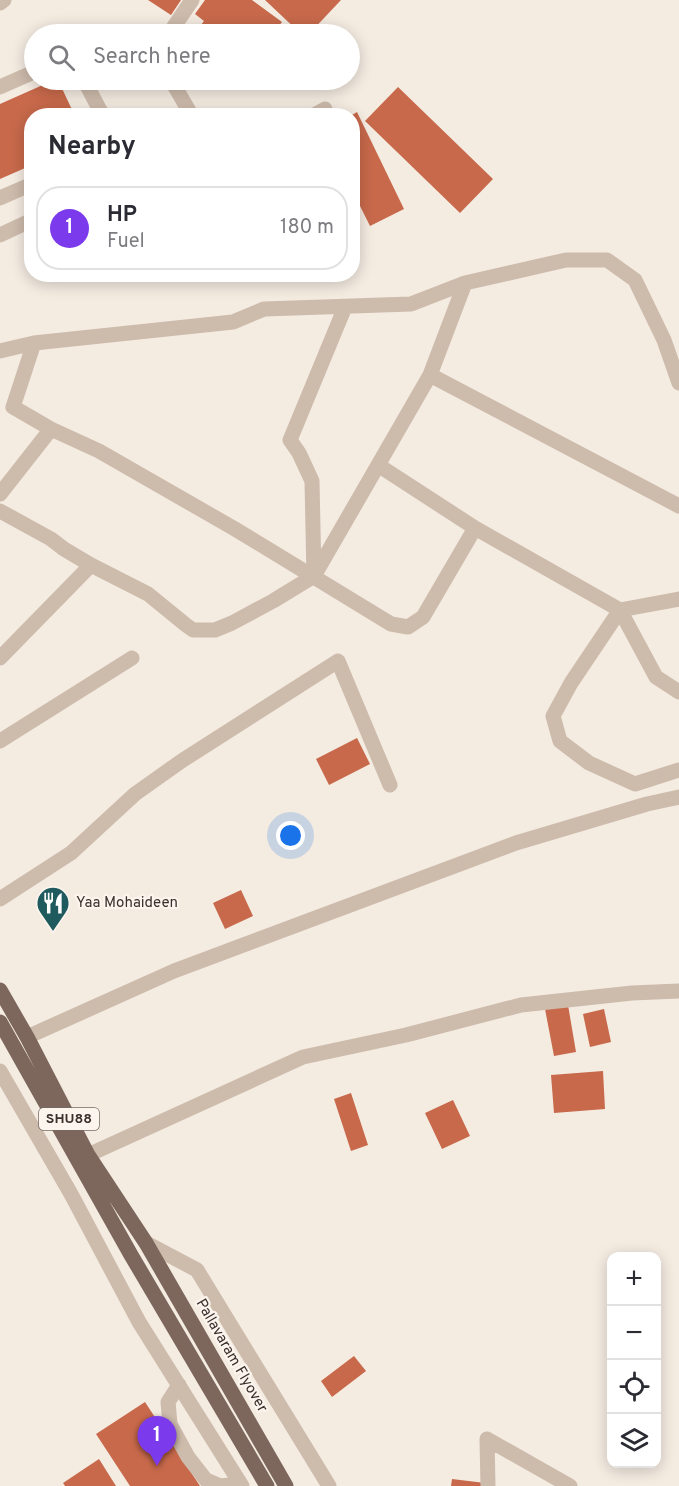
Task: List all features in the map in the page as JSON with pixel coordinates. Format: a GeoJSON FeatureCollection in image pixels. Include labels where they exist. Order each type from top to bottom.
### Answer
{"type":"FeatureCollection","features":[{"type":"Feature","properties":{"kind":"main road","name":"SHU88"},"geometry":{"type":"LineString","coordinates":[[0,990],[88,1155],[146,1243]]}},
{"type":"Feature","properties":{"kind":"main road","name":"SHU88"},"geometry":{"type":"LineString","coordinates":[[0,1022],[131,1255],[267,1486]]}},
{"type":"Feature","properties":{"kind":"main road","name":"Pallavaram Flyover"},"geometry":{"type":"LineString","coordinates":[[146,1243],[286,1486]]}},
{"type":"Feature","properties":{"kind":"street"},"geometry":{"type":"LineString","coordinates":[[0,3],[4,0]]}},
{"type":"Feature","properties":{"kind":"street"},"geometry":{"type":"LineString","coordinates":[[176,24],[192,0]]}},
{"type":"Feature","properties":{"kind":"street"},"geometry":{"type":"LineString","coordinates":[[0,87],[24,76]]}},
{"type":"Feature","properties":{"kind":"street"},"geometry":{"type":"LineString","coordinates":[[89,90],[99,108]]}},
{"type":"Feature","properties":{"kind":"street"},"geometry":{"type":"LineString","coordinates":[[177,90],[187,108]]}},
{"type":"Feature","properties":{"kind":"street"},"geometry":{"type":"LineString","coordinates":[[0,198],[24,188]]}},
{"type":"Feature","properties":{"kind":"street"},"geometry":{"type":"LineString","coordinates":[[0,235],[24,224]]}},
{"type":"Feature","properties":{"kind":"street"},"geometry":{"type":"LineString","coordinates":[[0,351],[34,343],[233,322],[264,309],[411,304],[465,284],[566,260],[607,260],[635,280],[664,340],[679,383]]}},
{"type":"Feature","properties":{"kind":"street"},"geometry":{"type":"LineString","coordinates":[[0,511],[51,539],[91,565],[148,594],[193,630],[215,630],[232,623],[314,576],[430,375],[465,284]]}},
{"type":"Feature","properties":{"kind":"street"},"geometry":{"type":"LineString","coordinates":[[314,576],[312,481],[290,440],[345,307]]}},
{"type":"Feature","properties":{"kind":"street"},"geometry":{"type":"LineString","coordinates":[[34,343],[13,407],[51,429],[99,451],[235,529],[391,624],[408,627],[423,617],[475,528]]}},
{"type":"Feature","properties":{"kind":"street"},"geometry":{"type":"LineString","coordinates":[[430,375],[679,506]]}},
{"type":"Feature","properties":{"kind":"street"},"geometry":{"type":"LineString","coordinates":[[0,495],[51,429]]}},
{"type":"Feature","properties":{"kind":"street"},"geometry":{"type":"LineString","coordinates":[[378,465],[475,528],[620,610],[656,677],[679,692]]}},
{"type":"Feature","properties":{"kind":"street"},"geometry":{"type":"LineString","coordinates":[[0,658],[91,565]]}},
{"type":"Feature","properties":{"kind":"street"},"geometry":{"type":"LineString","coordinates":[[679,598],[620,610],[571,683],[553,716],[560,741],[589,763],[635,784],[679,771]]}},
{"type":"Feature","properties":{"kind":"street"},"geometry":{"type":"LineString","coordinates":[[0,741],[132,658]]}},
{"type":"Feature","properties":{"kind":"street"},"geometry":{"type":"LineString","coordinates":[[0,898],[71,853],[135,794],[183,760],[338,661],[390,784]]}},
{"type":"Feature","properties":{"kind":"street"},"geometry":{"type":"LineString","coordinates":[[27,1037],[174,971],[505,848],[647,804],[679,798]]}},
{"type":"Feature","properties":{"kind":"street"},"geometry":{"type":"LineString","coordinates":[[88,1155],[303,1057],[406,1035],[521,1005],[632,993],[679,991]]}},
{"type":"Feature","properties":{"kind":"street"},"geometry":{"type":"LineString","coordinates":[[0,1071],[71,1194],[139,1322],[179,1385],[241,1485],[220,1486],[206,1480],[188,1457],[170,1424],[168,1402],[179,1385]]}},
{"type":"Feature","properties":{"kind":"street"},"geometry":{"type":"LineString","coordinates":[[146,1243],[197,1270],[329,1486]]}},
{"type":"Feature","properties":{"kind":"street"},"geometry":{"type":"LineString","coordinates":[[488,1486],[488,1439],[570,1486]]}},
{"type":"Feature","properties":{"kind":"building"},"geometry":{"type":"Polygon","coordinates":[[[148,0],[181,0],[171,15],[148,0]]]}},
{"type":"Feature","properties":{"kind":"building"},"geometry":{"type":"Polygon","coordinates":[[[205,0],[252,0],[282,22],[280,24],[202,24],[204,21],[195,14],[205,0]]]}},
{"type":"Feature","properties":{"kind":"building"},"geometry":{"type":"Polygon","coordinates":[[[265,0],[341,0],[318,24],[290,24],[265,0]]]}},
{"type":"Feature","properties":{"kind":"building"},"geometry":{"type":"Polygon","coordinates":[[[398,87],[493,179],[460,213],[365,121],[398,87]]]}},
{"type":"Feature","properties":{"kind":"building"},"geometry":{"type":"Polygon","coordinates":[[[32,90],[63,90],[71,108],[24,108],[24,168],[0,179],[0,104],[32,90]]]}},
{"type":"Feature","properties":{"kind":"building"},"geometry":{"type":"Polygon","coordinates":[[[360,118],[404,209],[370,226],[360,206],[360,118]]]}},
{"type":"Feature","properties":{"kind":"building"},"geometry":{"type":"Polygon","coordinates":[[[357,738],[370,764],[329,785],[316,759],[357,738]]]}},
{"type":"Feature","properties":{"kind":"building"},"geometry":{"type":"Polygon","coordinates":[[[241,890],[253,916],[225,929],[213,903],[241,890]]]}},
{"type":"Feature","properties":{"kind":"building"},"geometry":{"type":"Polygon","coordinates":[[[568,1005],[576,1052],[554,1056],[545,1009],[568,1005]]]}},
{"type":"Feature","properties":{"kind":"building"},"geometry":{"type":"Polygon","coordinates":[[[604,1009],[611,1042],[590,1047],[583,1014],[604,1009]]]}},
{"type":"Feature","properties":{"kind":"building"},"geometry":{"type":"Polygon","coordinates":[[[603,1071],[605,1109],[554,1113],[551,1075],[603,1071]]]}},
{"type":"Feature","properties":{"kind":"building"},"geometry":{"type":"Polygon","coordinates":[[[351,1093],[368,1145],[351,1151],[334,1099],[351,1093]]]}},
{"type":"Feature","properties":{"kind":"building"},"geometry":{"type":"Polygon","coordinates":[[[453,1100],[470,1136],[442,1149],[425,1113],[453,1100]]]}},
{"type":"Feature","properties":{"kind":"building"},"geometry":{"type":"Polygon","coordinates":[[[354,1356],[366,1371],[332,1397],[321,1381],[354,1356]]]}},
{"type":"Feature","properties":{"kind":"building"},"geometry":{"type":"Polygon","coordinates":[[[145,1402],[200,1486],[130,1486],[96,1434],[145,1402]]]}},
{"type":"Feature","properties":{"kind":"building"},"geometry":{"type":"Polygon","coordinates":[[[99,1459],[116,1486],[65,1486],[63,1483],[99,1459]]]}},
{"type":"Feature","properties":{"kind":"building"},"geometry":{"type":"Polygon","coordinates":[[[452,1479],[485,1483],[485,1486],[451,1486],[452,1479]]]}},
{"type":"Feature","properties":{"kind":"place","name":"Yaa Mohaideen"},"geometry":{"type":"Point","coordinates":[53,932]}},
{"type":"Feature","properties":{"kind":"place","name":"HP"},"geometry":{"type":"Point","coordinates":[157,1466]}}]}
